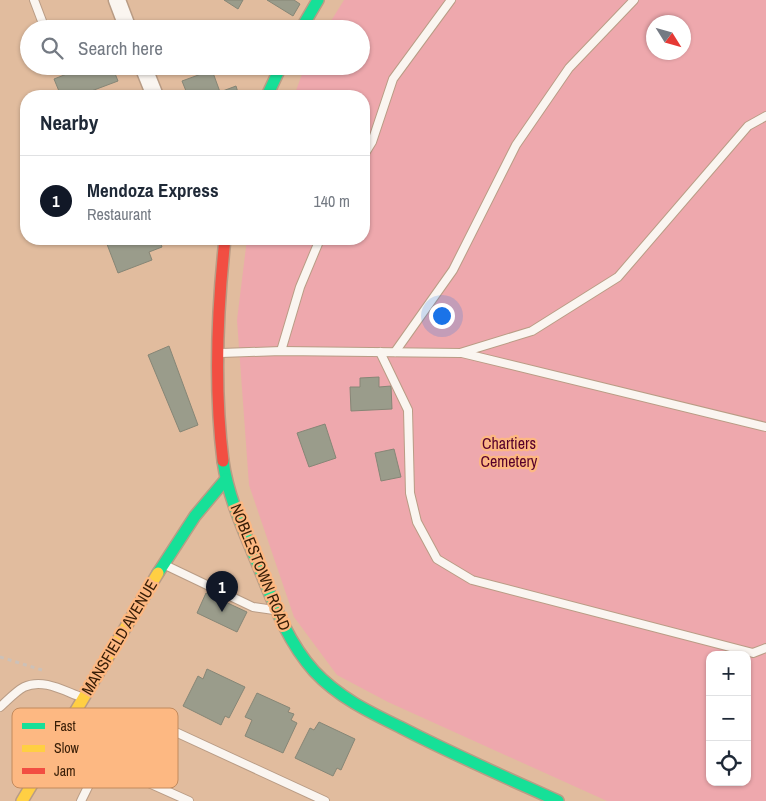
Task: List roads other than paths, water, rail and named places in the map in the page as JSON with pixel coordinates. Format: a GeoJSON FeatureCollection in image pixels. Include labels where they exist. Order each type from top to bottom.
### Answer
{"type":"FeatureCollection","features":[{"type":"Feature","properties":{"kind":"main road"},"geometry":{"type":"LineString","coordinates":[[306,20],[318,0]]}},
{"type":"Feature","properties":{"kind":"main road"},"geometry":{"type":"LineString","coordinates":[[270,90],[277,75]]}},
{"type":"Feature","properties":{"kind":"main road","name":"NOBLESTOWN ROAD"},"geometry":{"type":"LineString","coordinates":[[223,245],[218,304],[217,353],[222,456],[226,479],[241,523],[276,610],[292,644],[308,665],[327,684],[349,700],[427,740],[558,801]]}},
{"type":"Feature","properties":{"kind":"main road","name":"MANSFIELD AVENUE"},"geometry":{"type":"LineString","coordinates":[[77,708],[163,564],[195,516],[226,479]]}},
{"type":"Feature","properties":{"kind":"main road","name":"MANSFIELD AVENUE"},"geometry":{"type":"LineString","coordinates":[[22,801],[30,788]]}},
{"type":"Feature","properties":{"kind":"street"},"geometry":{"type":"LineString","coordinates":[[117,0],[125,20]]}},
{"type":"Feature","properties":{"kind":"street"},"geometry":{"type":"LineString","coordinates":[[147,75],[153,90]]}},
{"type":"Feature","properties":{"kind":"lane"},"geometry":{"type":"LineString","coordinates":[[34,0],[42,20]]}},
{"type":"Feature","properties":{"kind":"lane"},"geometry":{"type":"LineString","coordinates":[[370,145],[393,79],[451,0]]}},
{"type":"Feature","properties":{"kind":"lane"},"geometry":{"type":"LineString","coordinates":[[395,352],[453,270],[516,145],[569,68],[634,0]]}},
{"type":"Feature","properties":{"kind":"lane"},"geometry":{"type":"LineString","coordinates":[[460,353],[532,331],[618,277],[748,126],[766,116]]}},
{"type":"Feature","properties":{"kind":"lane"},"geometry":{"type":"LineString","coordinates":[[281,352],[300,287],[318,245]]}},
{"type":"Feature","properties":{"kind":"lane"},"geometry":{"type":"LineString","coordinates":[[380,352],[408,410],[410,493],[417,522],[437,559],[472,580],[753,653],[766,648]]}},
{"type":"Feature","properties":{"kind":"lane"},"geometry":{"type":"LineString","coordinates":[[217,353],[460,353],[766,427]]}},
{"type":"Feature","properties":{"kind":"lane"},"geometry":{"type":"LineString","coordinates":[[163,564],[253,607],[276,610]]}},
{"type":"Feature","properties":{"kind":"lane"},"geometry":{"type":"LineString","coordinates":[[0,707],[24,687],[34,685],[44,684],[83,698]]}},
{"type":"Feature","properties":{"kind":"lane"},"geometry":{"type":"LineString","coordinates":[[178,733],[325,801]]}},
{"type":"Feature","properties":{"kind":"lane"},"geometry":{"type":"LineString","coordinates":[[81,801],[88,788]]}},
{"type":"Feature","properties":{"kind":"lane"},"geometry":{"type":"LineString","coordinates":[[162,788],[190,801]]}},
{"type":"Feature","properties":{"kind":"place","name":"Mendoza Express"},"geometry":{"type":"Point","coordinates":[222,612]}},
{"type":"Feature","properties":{"kind":"park label","name":"Chartiers Cemetery"},"geometry":{"type":"Point","coordinates":[509,452]}}]}
